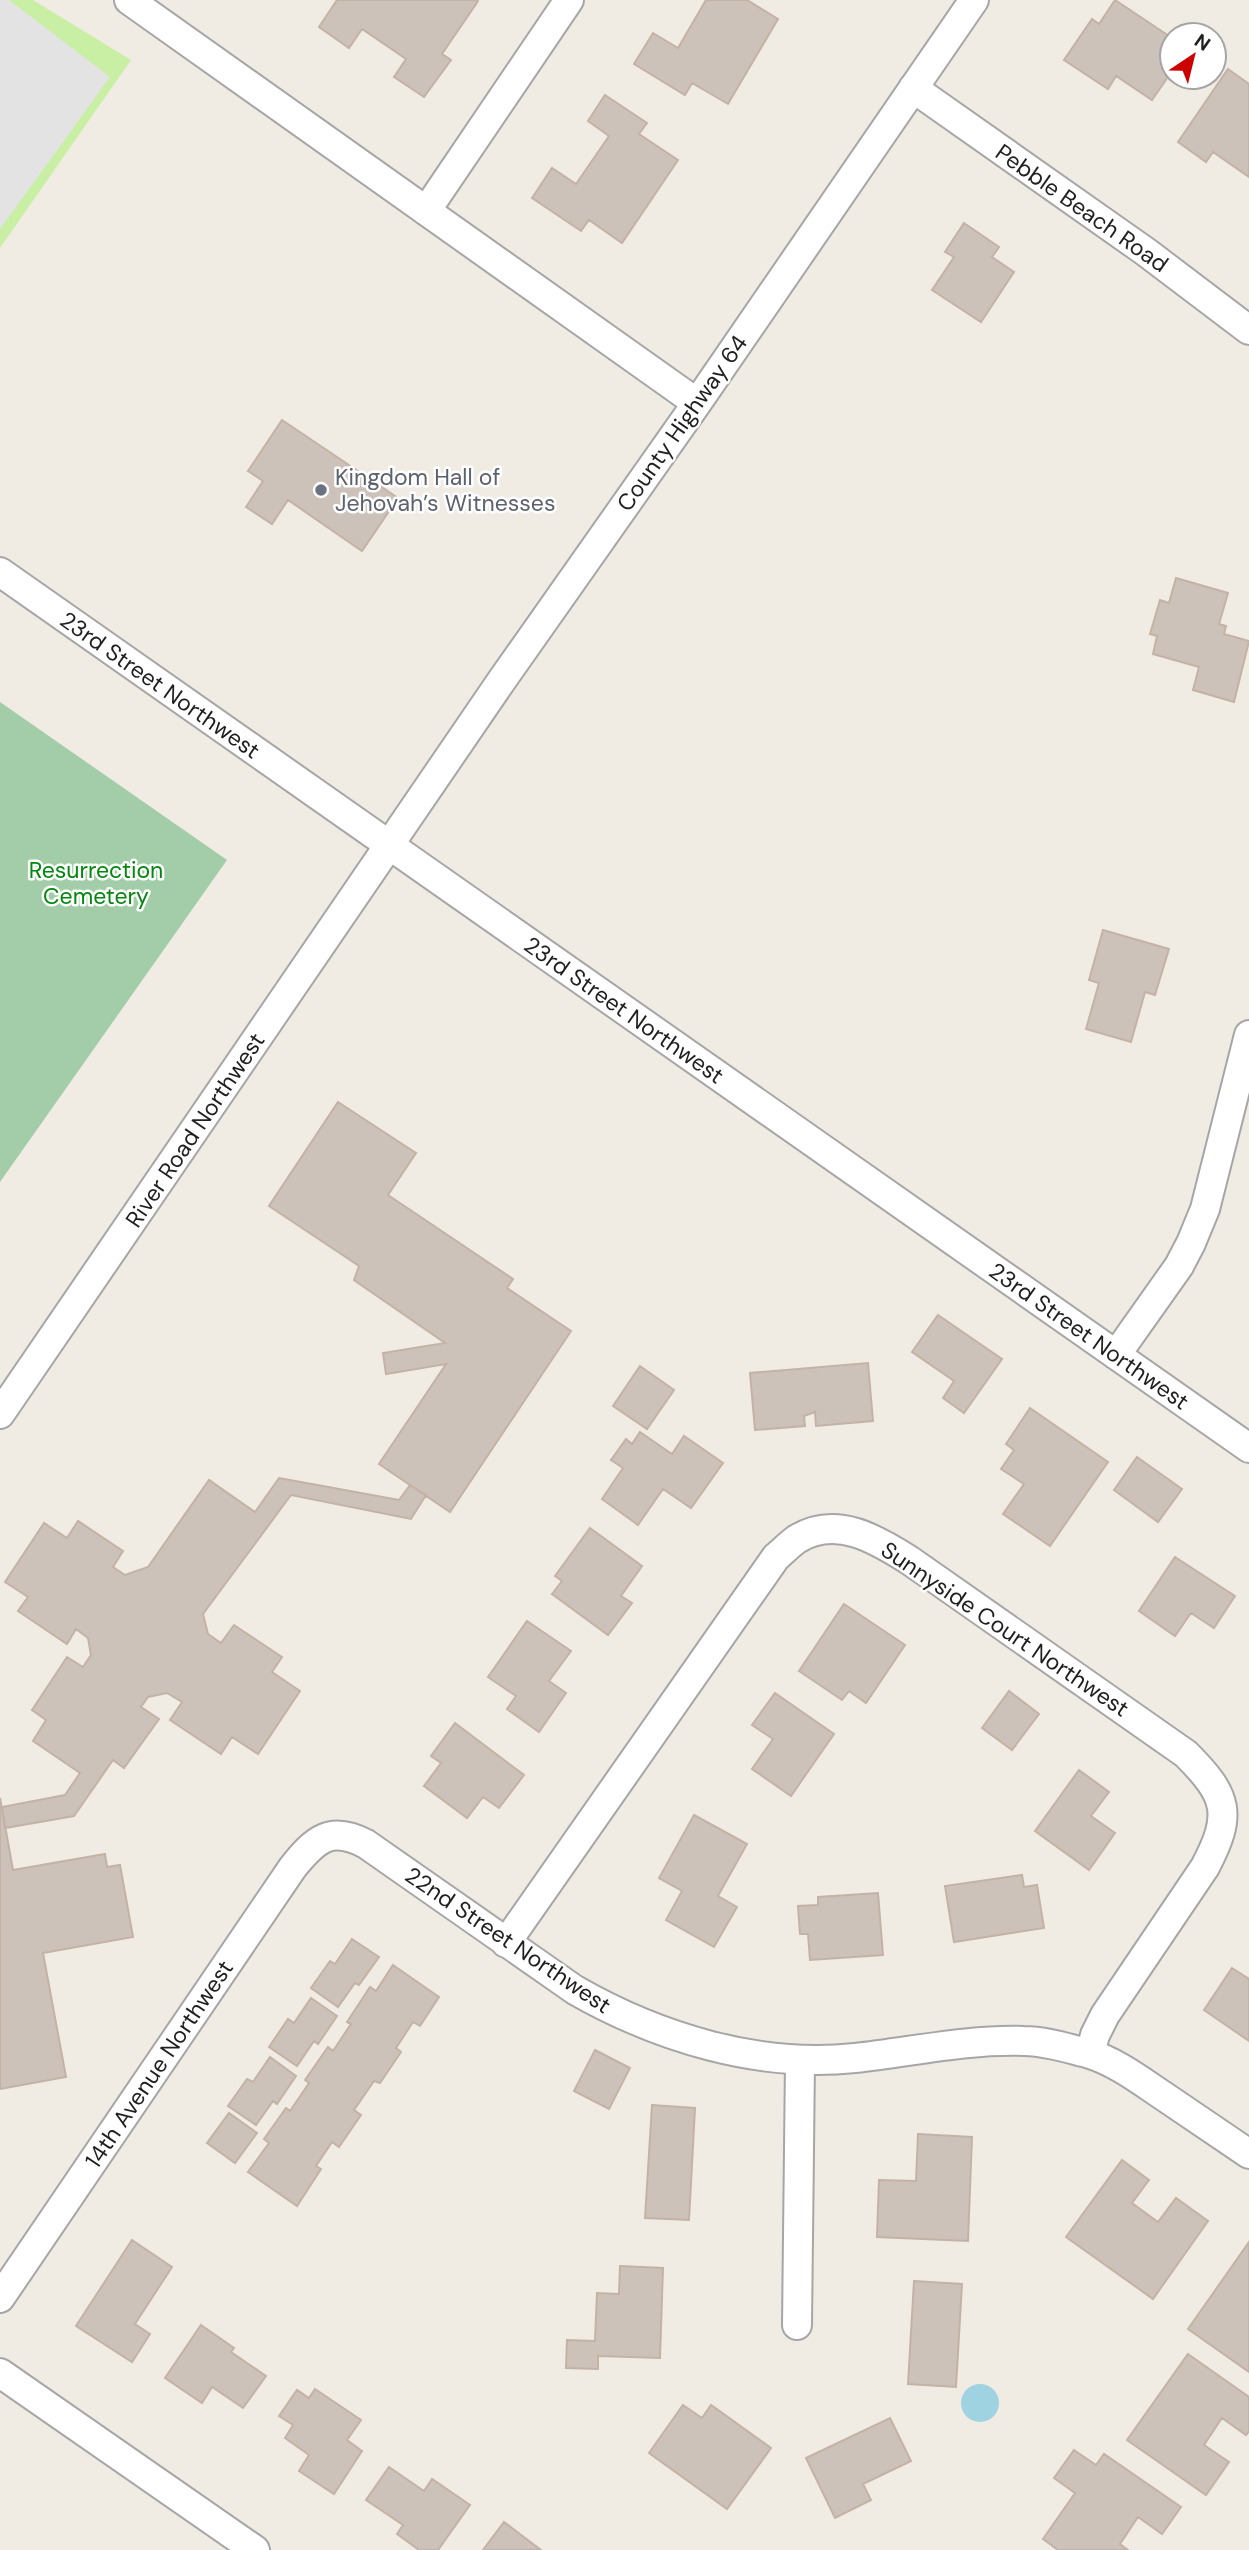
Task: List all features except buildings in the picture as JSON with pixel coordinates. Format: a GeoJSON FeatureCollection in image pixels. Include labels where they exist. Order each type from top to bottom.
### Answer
{"type":"FeatureCollection","features":[{"type":"Feature","properties":{"kind":"street"},"geometry":{"type":"LineString","coordinates":[[129,0],[697,403]]}},
{"type":"Feature","properties":{"kind":"street"},"geometry":{"type":"LineString","coordinates":[[426,211],[569,0]]}},
{"type":"Feature","properties":{"kind":"street","name":"County Highway 64"},"geometry":{"type":"LineString","coordinates":[[390,846],[502,680],[697,403],[974,0]]}},
{"type":"Feature","properties":{"kind":"street","name":"Pebble Beach Road"},"geometry":{"type":"LineString","coordinates":[[914,88],[1146,253],[1249,330]]}},
{"type":"Feature","properties":{"kind":"street","name":"23rd Street Northwest"},"geometry":{"type":"LineString","coordinates":[[0,572],[1249,1448]]}},
{"type":"Feature","properties":{"kind":"street","name":"River Road Northwest"},"geometry":{"type":"LineString","coordinates":[[0,1414],[390,846]]}},
{"type":"Feature","properties":{"kind":"street"},"geometry":{"type":"LineString","coordinates":[[1116,1355],[1179,1266],[1191,1243],[1205,1209],[1249,1035]]}},
{"type":"Feature","properties":{"kind":"street","name":"Sunnyside Court Northwest"},"geometry":{"type":"LineString","coordinates":[[506,1943],[776,1557],[798,1539],[823,1528],[854,1531],[909,1560],[1186,1754],[1206,1774],[1221,1797],[1224,1823],[1217,1844],[1205,1867],[1105,2015],[1095,2035],[1090,2054]]}},
{"type":"Feature","properties":{"kind":"street","name":"22nd Street Northwest"},"geometry":{"type":"LineString","coordinates":[[325,1837],[352,1837],[366,1844],[506,1943],[606,2007],[653,2028],[702,2044],[755,2056],[800,2061],[854,2058],[983,2041],[1027,2040],[1090,2054],[1133,2075],[1249,2154]]}},
{"type":"Feature","properties":{"kind":"street","name":"14th Avenue Northwest"},"geometry":{"type":"LineString","coordinates":[[0,2298],[293,1867],[313,1844],[325,1837]]}},
{"type":"Feature","properties":{"kind":"street"},"geometry":{"type":"LineString","coordinates":[[797,2325],[800,2061]]}},
{"type":"Feature","properties":{"kind":"street"},"geometry":{"type":"LineString","coordinates":[[0,2373],[255,2550]]}},
{"type":"Feature","properties":{"kind":"green space"},"geometry":{"type":"Polygon","coordinates":[[[0,0],[33,0],[131,60],[0,248],[0,0]]]}},
{"type":"Feature","properties":{"kind":"green space","name":"Resurrection Cemetery"},"geometry":{"type":"Polygon","coordinates":[[[0,702],[227,860],[0,1182],[0,702]]]}},
{"type":"Feature","properties":{"kind":"shaded area"},"geometry":{"type":"Polygon","coordinates":[[[0,0],[9,0],[110,77],[0,229],[0,0]]]}},
{"type":"Feature","properties":{"kind":"water"},"geometry":{"type":"Polygon","coordinates":[[[980,2384],[994,2389],[999,2403],[994,2417],[980,2422],[966,2417],[961,2403],[966,2389],[980,2384]]]}},
{"type":"Feature","properties":{"kind":"place","name":"Kingdom Hall of Jehovah’s Witnesses"},"geometry":{"type":"Point","coordinates":[321,490]}}]}
